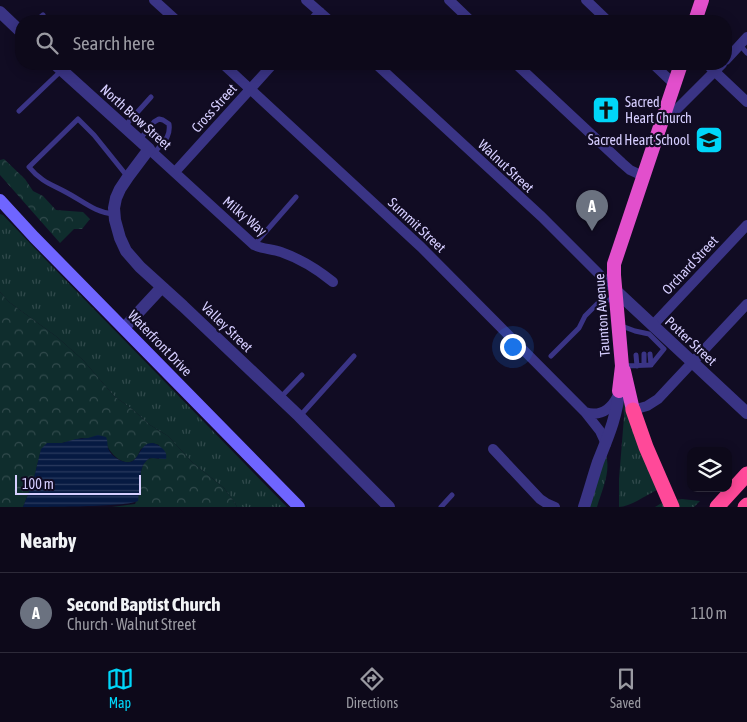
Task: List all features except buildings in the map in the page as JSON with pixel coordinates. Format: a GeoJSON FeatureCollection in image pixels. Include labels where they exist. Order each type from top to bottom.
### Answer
{"type":"FeatureCollection","features":[{"type":"Feature","properties":{"kind":"highway"},"geometry":{"type":"LineString","coordinates":[[697,15],[702,0]]}},
{"type":"Feature","properties":{"kind":"highway","name":"Taunton Avenue"},"geometry":{"type":"LineString","coordinates":[[619,391],[622,366],[614,270],[615,259],[679,70]]}},
{"type":"Feature","properties":{"kind":"highway","name":"Taunton Avenue"},"geometry":{"type":"LineString","coordinates":[[622,366],[633,410]]}},
{"type":"Feature","properties":{"kind":"highway"},"geometry":{"type":"LineString","coordinates":[[633,410],[646,447],[672,507]]}},
{"type":"Feature","properties":{"kind":"highway"},"geometry":{"type":"LineString","coordinates":[[717,507],[747,474]]}},
{"type":"Feature","properties":{"kind":"main road","name":"Waterfront Drive"},"geometry":{"type":"LineString","coordinates":[[0,200],[299,507]]}},
{"type":"Feature","properties":{"kind":"street"},"geometry":{"type":"LineString","coordinates":[[154,0],[170,15]]}},
{"type":"Feature","properties":{"kind":"street"},"geometry":{"type":"LineString","coordinates":[[306,0],[323,15]]}},
{"type":"Feature","properties":{"kind":"street"},"geometry":{"type":"LineString","coordinates":[[448,0],[464,15]]}},
{"type":"Feature","properties":{"kind":"street"},"geometry":{"type":"LineString","coordinates":[[586,0],[602,15]]}},
{"type":"Feature","properties":{"kind":"street"},"geometry":{"type":"LineString","coordinates":[[0,12],[15,26]]}},
{"type":"Feature","properties":{"kind":"street"},"geometry":{"type":"LineString","coordinates":[[317,15],[320,12]]}},
{"type":"Feature","properties":{"kind":"street"},"geometry":{"type":"LineString","coordinates":[[732,55],[745,45]]}},
{"type":"Feature","properties":{"kind":"street","name":"North Brow Street"},"geometry":{"type":"LineString","coordinates":[[62,70],[174,172]]}},
{"type":"Feature","properties":{"kind":"street","name":"Summit Street"},"geometry":{"type":"LineString","coordinates":[[229,70],[426,252],[585,412],[600,431],[606,444]]}},
{"type":"Feature","properties":{"kind":"street","name":"Cross Street"},"geometry":{"type":"LineString","coordinates":[[174,172],[267,70]]}},
{"type":"Feature","properties":{"kind":"street","name":"Walnut Street"},"geometry":{"type":"LineString","coordinates":[[383,70],[542,217],[616,294]]}},
{"type":"Feature","properties":{"kind":"street"},"geometry":{"type":"LineString","coordinates":[[522,70],[630,170],[644,176]]}},
{"type":"Feature","properties":{"kind":"street"},"geometry":{"type":"LineString","coordinates":[[659,70],[674,84]]}},
{"type":"Feature","properties":{"kind":"street"},"geometry":{"type":"LineString","coordinates":[[662,120],[676,110],[711,70]]}},
{"type":"Feature","properties":{"kind":"street"},"geometry":{"type":"LineString","coordinates":[[719,70],[747,102]]}},
{"type":"Feature","properties":{"kind":"street","name":"Valley Street"},"geometry":{"type":"LineString","coordinates":[[152,151],[128,176],[116,198],[114,214],[120,238],[126,251],[135,262],[299,416],[389,507]]}},
{"type":"Feature","properties":{"kind":"street","name":"Milky Way"},"geometry":{"type":"LineString","coordinates":[[174,172],[254,245],[279,251],[304,262],[333,282]]}},
{"type":"Feature","properties":{"kind":"street","name":"Orchard Street"},"geometry":{"type":"LineString","coordinates":[[650,331],[747,225]]}},
{"type":"Feature","properties":{"kind":"street"},"geometry":{"type":"LineString","coordinates":[[124,328],[162,287]]}},
{"type":"Feature","properties":{"kind":"street","name":"Potter Street"},"geometry":{"type":"LineString","coordinates":[[616,294],[650,331],[692,362],[747,413]]}},
{"type":"Feature","properties":{"kind":"street"},"geometry":{"type":"LineString","coordinates":[[633,410],[654,402],[747,304]]}},
{"type":"Feature","properties":{"kind":"street"},"geometry":{"type":"LineString","coordinates":[[585,412],[593,414],[604,411],[614,403],[619,391]]}},
{"type":"Feature","properties":{"kind":"street","name":"Taunton Avenue"},"geometry":{"type":"LineString","coordinates":[[584,507],[614,418],[619,391]]}},
{"type":"Feature","properties":{"kind":"street"},"geometry":{"type":"LineString","coordinates":[[493,449],[540,499],[555,507]]}},
{"type":"Feature","properties":{"kind":"lane"},"geometry":{"type":"LineString","coordinates":[[19,111],[56,70]]}},
{"type":"Feature","properties":{"kind":"lane"},"geometry":{"type":"LineString","coordinates":[[124,127],[151,96]]}},
{"type":"Feature","properties":{"kind":"lane"},"geometry":{"type":"LineString","coordinates":[[118,103],[134,116]]}},
{"type":"Feature","properties":{"kind":"lane"},"geometry":{"type":"LineString","coordinates":[[114,214],[93,208],[41,180],[29,167],[78,119],[128,176]]}},
{"type":"Feature","properties":{"kind":"lane"},"geometry":{"type":"LineString","coordinates":[[139,140],[154,122],[159,119],[169,124],[170,131],[168,137],[152,151]]}},
{"type":"Feature","properties":{"kind":"lane"},"geometry":{"type":"LineString","coordinates":[[254,245],[296,197]]}},
{"type":"Feature","properties":{"kind":"lane"},"geometry":{"type":"LineString","coordinates":[[551,356],[579,328],[585,316],[600,301],[616,294]]}},
{"type":"Feature","properties":{"kind":"lane"},"geometry":{"type":"LineString","coordinates":[[618,325],[635,331],[650,331]]}},
{"type":"Feature","properties":{"kind":"lane"},"geometry":{"type":"LineString","coordinates":[[635,331],[636,339]]}},
{"type":"Feature","properties":{"kind":"lane"},"geometry":{"type":"LineString","coordinates":[[643,339],[650,331]]}},
{"type":"Feature","properties":{"kind":"lane"},"geometry":{"type":"LineString","coordinates":[[650,331],[664,349],[651,365]]}},
{"type":"Feature","properties":{"kind":"lane"},"geometry":{"type":"LineString","coordinates":[[644,354],[644,365]]}},
{"type":"Feature","properties":{"kind":"lane"},"geometry":{"type":"LineString","coordinates":[[650,354],[651,365]]}},
{"type":"Feature","properties":{"kind":"lane"},"geometry":{"type":"LineString","coordinates":[[636,355],[637,366]]}},
{"type":"Feature","properties":{"kind":"lane"},"geometry":{"type":"LineString","coordinates":[[299,416],[354,356]]}},
{"type":"Feature","properties":{"kind":"lane"},"geometry":{"type":"LineString","coordinates":[[622,366],[651,365]]}},
{"type":"Feature","properties":{"kind":"lane"},"geometry":{"type":"LineString","coordinates":[[280,398],[302,375]]}},
{"type":"Feature","properties":{"kind":"lane"},"geometry":{"type":"LineString","coordinates":[[441,507],[452,495]]}},
{"type":"Feature","properties":{"kind":"green space"},"geometry":{"type":"Polygon","coordinates":[[[4,159],[25,179],[33,191],[43,196],[56,210],[83,212],[90,219],[82,229],[74,229],[60,243],[0,175],[0,160],[4,159]]]}},
{"type":"Feature","properties":{"kind":"green space"},"geometry":{"type":"Polygon","coordinates":[[[0,214],[287,507],[237,507],[224,488],[193,463],[168,436],[150,425],[114,396],[83,360],[57,337],[9,302],[0,292],[0,214]]]}},
{"type":"Feature","properties":{"kind":"green space"},"geometry":{"type":"Polygon","coordinates":[[[0,292],[9,302],[57,337],[83,360],[114,396],[150,425],[168,436],[193,463],[224,488],[237,507],[112,507],[135,504],[139,495],[144,463],[152,458],[159,459],[159,445],[152,443],[141,449],[136,458],[131,462],[127,462],[115,456],[107,445],[82,438],[62,443],[47,443],[40,454],[33,482],[23,507],[0,507],[0,292]]]}},
{"type":"Feature","properties":{"kind":"green space"},"geometry":{"type":"Polygon","coordinates":[[[623,401],[625,401],[657,490],[633,503],[619,507],[619,479],[624,417],[623,401]]]}},
{"type":"Feature","properties":{"kind":"green space"},"geometry":{"type":"Polygon","coordinates":[[[606,455],[607,474],[597,507],[589,507],[606,455]]]}},
{"type":"Feature","properties":{"kind":"green space"},"geometry":{"type":"Polygon","coordinates":[[[682,499],[700,501],[694,507],[655,507],[665,501],[682,499]]]}},
{"type":"Feature","properties":{"kind":"water"},"geometry":{"type":"Polygon","coordinates":[[[98,435],[106,437],[111,453],[126,462],[134,460],[144,446],[148,444],[156,444],[165,451],[166,459],[150,458],[143,465],[138,501],[102,506],[23,507],[33,482],[41,449],[47,443],[62,443],[98,435]]]}},
{"type":"Feature","properties":{"kind":"place","name":"Sacred Heart Church"},"geometry":{"type":"Point","coordinates":[606,110]}},
{"type":"Feature","properties":{"kind":"place","name":"Sacred Heart School"},"geometry":{"type":"Point","coordinates":[709,140]}},
{"type":"Feature","properties":{"kind":"place","name":"Second Baptist Church"},"geometry":{"type":"Point","coordinates":[592,231]}}]}
